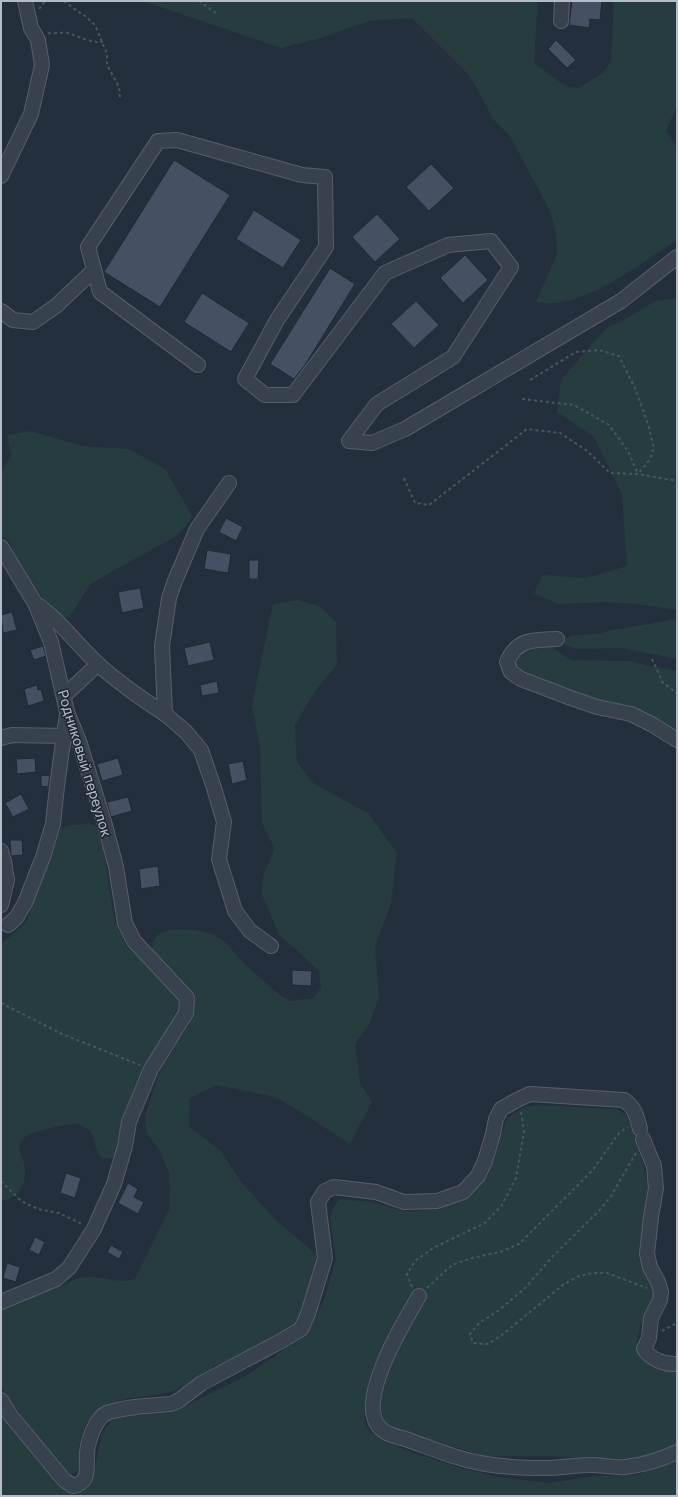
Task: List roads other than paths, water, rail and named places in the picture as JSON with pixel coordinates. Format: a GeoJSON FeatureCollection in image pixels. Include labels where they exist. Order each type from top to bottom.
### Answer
{"type":"FeatureCollection","features":[{"type":"Feature","properties":{"kind":"street"},"geometry":{"type":"LineString","coordinates":[[1,176],[31,114],[42,65],[38,40],[31,28],[25,1]]}},
{"type":"Feature","properties":{"kind":"street"},"geometry":{"type":"LineString","coordinates":[[561,21],[562,1]]}},
{"type":"Feature","properties":{"kind":"street"},"geometry":{"type":"LineString","coordinates":[[198,365],[100,292],[88,247],[158,141],[177,140],[302,175],[325,177],[326,246],[277,320],[245,379],[264,395],[293,395],[385,273],[448,245],[491,241],[511,267],[452,357],[377,404],[349,441],[372,443],[405,429],[621,301],[677,258]]}},
{"type":"Feature","properties":{"kind":"street"},"geometry":{"type":"LineString","coordinates":[[1,311],[13,320],[33,322],[56,306],[94,270]]}},
{"type":"Feature","properties":{"kind":"street"},"geometry":{"type":"LineString","coordinates":[[165,714],[162,646],[169,598],[176,576],[198,529],[229,483]]}},
{"type":"Feature","properties":{"kind":"street","name":"Родниковый переулок"},"geometry":{"type":"LineString","coordinates":[[1,547],[35,603],[51,642],[67,712],[79,741],[105,825],[116,868],[125,922],[134,941],[187,998],[186,1013],[151,1069],[130,1122],[114,1184],[94,1229],[69,1268],[56,1280],[1,1302]]}},
{"type":"Feature","properties":{"kind":"street"},"geometry":{"type":"LineString","coordinates":[[35,603],[47,612],[98,664],[123,685],[165,714],[186,732],[201,750],[224,822],[219,860],[235,911],[250,931],[271,946]]}},
{"type":"Feature","properties":{"kind":"street"},"geometry":{"type":"LineString","coordinates":[[557,639],[532,640],[518,645],[511,653],[507,662],[511,672],[521,679],[571,698],[631,714],[653,725],[677,740]]}},
{"type":"Feature","properties":{"kind":"street"},"geometry":{"type":"LineString","coordinates":[[64,696],[98,664]]}},
{"type":"Feature","properties":{"kind":"street"},"geometry":{"type":"LineString","coordinates":[[4,929],[16,918],[25,903],[43,857],[53,824],[67,712]]}},
{"type":"Feature","properties":{"kind":"street"},"geometry":{"type":"LineString","coordinates":[[1,738],[12,735],[65,736]]}},
{"type":"Feature","properties":{"kind":"street"},"geometry":{"type":"LineString","coordinates":[[1,851],[7,880],[1,905],[4,929]]}},
{"type":"Feature","properties":{"kind":"street"},"geometry":{"type":"LineString","coordinates":[[1,1400],[11,1416],[64,1480],[73,1486],[79,1484],[84,1480],[88,1470],[87,1452],[93,1431],[98,1420],[106,1414],[120,1409],[174,1403],[202,1383],[281,1341],[300,1329],[308,1314],[325,1258],[318,1202],[325,1191],[334,1187],[376,1192],[404,1202],[437,1201],[463,1192],[478,1176],[485,1161],[496,1119],[501,1109],[530,1094],[624,1100],[633,1108],[641,1134],[654,1166],[656,1188],[647,1254],[650,1267],[658,1282],[661,1292],[660,1300],[651,1318],[650,1338],[644,1349],[647,1354],[656,1360],[677,1364]]}},
{"type":"Feature","properties":{"kind":"street"},"geometry":{"type":"LineString","coordinates":[[419,1296],[395,1338],[380,1371],[373,1398],[373,1413],[377,1424],[389,1435],[408,1439],[456,1457],[486,1464],[544,1468],[591,1465],[624,1467],[660,1460],[677,1452]]}}]}
